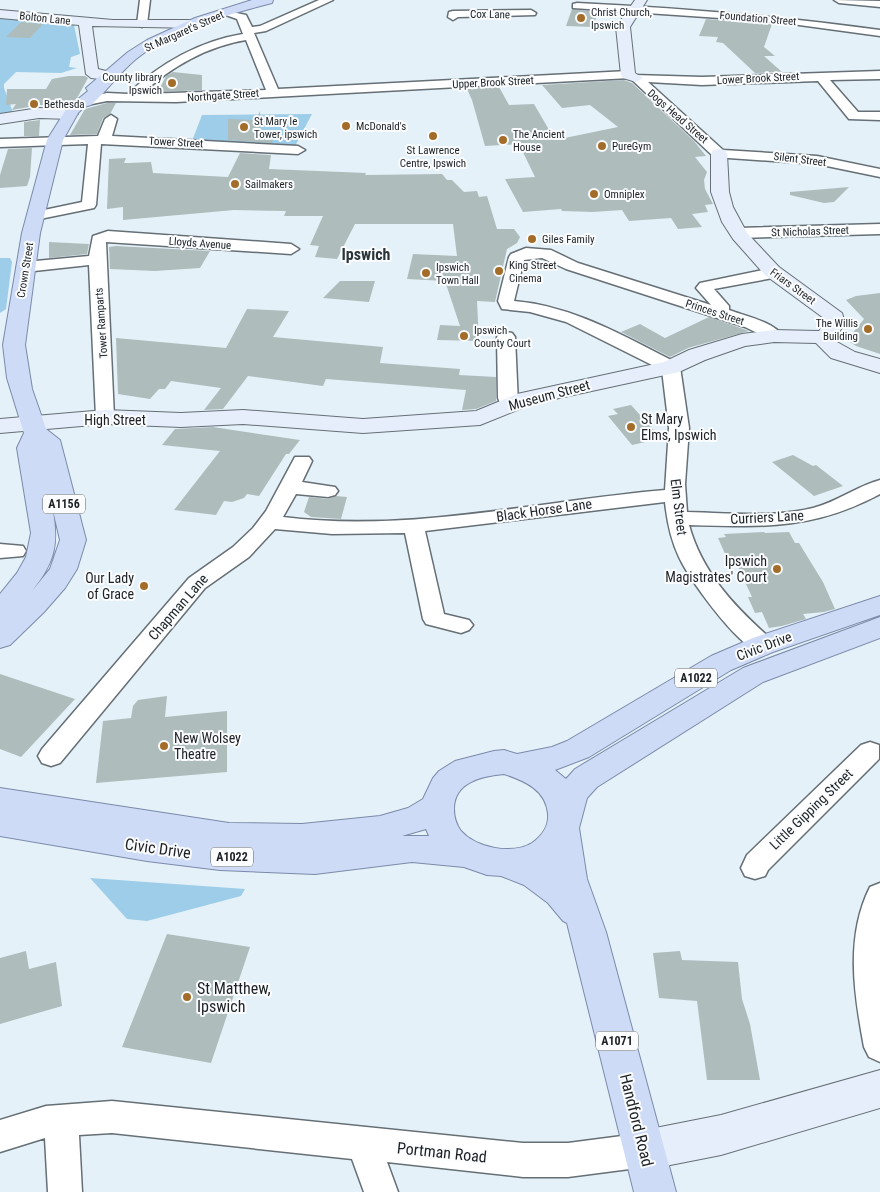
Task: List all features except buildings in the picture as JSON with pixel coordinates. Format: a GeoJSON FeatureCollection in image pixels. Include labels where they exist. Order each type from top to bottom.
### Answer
{"type":"FeatureCollection","features":[{"type":"Feature","properties":{"kind":"main road","name":"A1156"},"geometry":{"type":"LineString","coordinates":[[227,12],[245,0]]}},
{"type":"Feature","properties":{"kind":"main road","name":"St Margaret's Street"},"geometry":{"type":"LineString","coordinates":[[109,77],[135,53],[197,24],[227,12],[267,0]]}},
{"type":"Feature","properties":{"kind":"main road","name":"A1156"},"geometry":{"type":"LineString","coordinates":[[76,108],[78,102],[102,79],[109,77]]}},
{"type":"Feature","properties":{"kind":"main road","name":"Crown Street"},"geometry":{"type":"LineString","coordinates":[[0,638],[58,579],[69,556],[73,540],[48,440],[34,428],[14,362],[15,336],[25,266],[35,216],[55,140],[76,108]]}},
{"type":"Feature","properties":{"kind":"main road","name":"A1156"},"geometry":{"type":"LineString","coordinates":[[0,613],[29,577],[18,553],[44,531],[29,448],[34,428]]}},
{"type":"Feature","properties":{"kind":"main road","name":"Civic Drive"},"geometry":{"type":"LineString","coordinates":[[520,765],[557,758],[578,749],[720,663],[764,644],[880,605]]}},
{"type":"Feature","properties":{"kind":"main road","name":"Civic Drive"},"geometry":{"type":"LineString","coordinates":[[564,821],[573,792],[586,778],[711,699],[768,669],[880,626]]}},
{"type":"Feature","properties":{"kind":"main road"},"geometry":{"type":"LineString","coordinates":[[496,762],[520,765],[538,772],[552,783],[562,796],[564,821],[555,842],[542,853],[525,860],[505,863],[485,861],[466,854],[453,844],[443,832],[438,820],[437,806],[448,782],[473,766],[496,762]]}},
{"type":"Feature","properties":{"kind":"main road","name":"Civic Drive"},"geometry":{"type":"LineString","coordinates":[[0,801],[229,836],[266,837],[302,837],[380,829],[418,818],[437,806]]}},
{"type":"Feature","properties":{"kind":"main road","name":"Handford Road"},"geometry":{"type":"LineString","coordinates":[[564,821],[570,879],[588,932],[655,1192]]}},
{"type":"Feature","properties":{"kind":"main road","name":"Civic Drive"},"geometry":{"type":"LineString","coordinates":[[0,823],[148,847],[220,856],[315,860],[412,848],[466,854]]}},
{"type":"Feature","properties":{"kind":"main road","name":"Handford Road"},"geometry":{"type":"LineString","coordinates":[[505,863],[534,873],[555,885],[566,898],[588,932]]}},
{"type":"Feature","properties":{"kind":"street"},"geometry":{"type":"LineString","coordinates":[[142,24],[145,0]]}},
{"type":"Feature","properties":{"kind":"street"},"geometry":{"type":"LineString","coordinates":[[131,98],[141,88],[178,61],[234,38],[262,29],[328,0]]}},
{"type":"Feature","properties":{"kind":"street"},"geometry":{"type":"LineString","coordinates":[[840,0],[877,4]]}},
{"type":"Feature","properties":{"kind":"street"},"geometry":{"type":"LineString","coordinates":[[492,3],[497,14]]}},
{"type":"Feature","properties":{"kind":"street"},"geometry":{"type":"LineString","coordinates":[[856,29],[877,4]]}},
{"type":"Feature","properties":{"kind":"street"},"geometry":{"type":"LineString","coordinates":[[577,6],[638,6]]}},
{"type":"Feature","properties":{"kind":"street"},"geometry":{"type":"LineString","coordinates":[[632,77],[624,48],[624,27],[638,6]]}},
{"type":"Feature","properties":{"kind":"street","name":"Foundation Street"},"geometry":{"type":"LineString","coordinates":[[638,6],[777,19],[880,33]]}},
{"type":"Feature","properties":{"kind":"street"},"geometry":{"type":"LineString","coordinates":[[227,12],[241,16],[274,91]]}},
{"type":"Feature","properties":{"kind":"street","name":"Cox Lane"},"geometry":{"type":"LineString","coordinates":[[453,17],[453,14],[531,13]]}},
{"type":"Feature","properties":{"kind":"street","name":"Bolton Lane"},"geometry":{"type":"LineString","coordinates":[[0,14],[89,22],[197,24]]}},
{"type":"Feature","properties":{"kind":"street"},"geometry":{"type":"LineString","coordinates":[[89,22],[84,27],[84,33],[91,71],[109,77]]}},
{"type":"Feature","properties":{"kind":"street","name":"Lower Brook Street"},"geometry":{"type":"LineString","coordinates":[[632,77],[702,81],[880,75]]}},
{"type":"Feature","properties":{"kind":"street"},"geometry":{"type":"LineString","coordinates":[[820,76],[854,116],[880,116]]}},
{"type":"Feature","properties":{"kind":"street","name":"Upper Brook Street"},"geometry":{"type":"LineString","coordinates":[[358,87],[457,85],[632,77]]}},
{"type":"Feature","properties":{"kind":"street","name":"Dogs Head Street"},"geometry":{"type":"LineString","coordinates":[[632,77],[703,134],[720,154]]}},
{"type":"Feature","properties":{"kind":"street","name":"Northgate Street"},"geometry":{"type":"LineString","coordinates":[[76,108],[107,97],[176,98],[358,87]]}},
{"type":"Feature","properties":{"kind":"street"},"geometry":{"type":"LineString","coordinates":[[0,119],[76,108]]}},
{"type":"Feature","properties":{"kind":"street"},"geometry":{"type":"LineString","coordinates":[[35,216],[89,205],[100,140],[111,118]]}},
{"type":"Feature","properties":{"kind":"street","name":"Tower Street"},"geometry":{"type":"LineString","coordinates":[[0,144],[55,140],[175,141],[298,150]]}},
{"type":"Feature","properties":{"kind":"street","name":"Silent Street"},"geometry":{"type":"LineString","coordinates":[[720,154],[761,155],[816,160],[880,173]]}},
{"type":"Feature","properties":{"kind":"street","name":"Friars Street"},"geometry":{"type":"LineString","coordinates":[[720,154],[720,192],[739,233],[752,252],[773,273],[834,317],[836,323],[826,337]]}},
{"type":"Feature","properties":{"kind":"street","name":"St Nicholas Street"},"geometry":{"type":"LineString","coordinates":[[739,233],[880,229]]}},
{"type":"Feature","properties":{"kind":"street","name":"Lloyds Avenue"},"geometry":{"type":"LineString","coordinates":[[108,236],[291,249]]}},
{"type":"Feature","properties":{"kind":"street","name":"Tower Ramparts"},"geometry":{"type":"LineString","coordinates":[[105,417],[96,260],[98,239],[108,236]]}},
{"type":"Feature","properties":{"kind":"street","name":"Princes Street"},"geometry":{"type":"LineString","coordinates":[[671,367],[574,318],[547,309],[508,305],[506,301],[517,257],[526,253],[545,253],[566,264],[751,323],[774,336],[826,337]]}},
{"type":"Feature","properties":{"kind":"street"},"geometry":{"type":"LineString","coordinates":[[25,266],[96,260]]}},
{"type":"Feature","properties":{"kind":"street"},"geometry":{"type":"LineString","coordinates":[[720,313],[721,306],[706,292],[704,288],[706,286],[773,273]]}},
{"type":"Feature","properties":{"kind":"street","name":"Museum Street"},"geometry":{"type":"LineString","coordinates":[[230,418],[252,417],[329,425],[363,426],[480,418],[509,404],[671,367],[730,342],[774,336]]}},
{"type":"Feature","properties":{"kind":"street"},"geometry":{"type":"LineString","coordinates":[[506,337],[507,398],[509,404]]}},
{"type":"Feature","properties":{"kind":"street"},"geometry":{"type":"LineString","coordinates":[[826,337],[827,345],[834,350],[880,366]]}},
{"type":"Feature","properties":{"kind":"street","name":"Elm Street"},"geometry":{"type":"LineString","coordinates":[[671,367],[679,428],[675,495],[684,545],[695,570],[717,599],[764,644]]}},
{"type":"Feature","properties":{"kind":"street","name":"High Street"},"geometry":{"type":"LineString","coordinates":[[0,426],[34,428],[105,417],[181,420],[230,418]]}},
{"type":"Feature","properties":{"kind":"street","name":"Chapman Lane"},"geometry":{"type":"LineString","coordinates":[[51,756],[206,573],[240,553],[271,522],[302,461]]}},
{"type":"Feature","properties":{"kind":"street","name":"Curriers Lane"},"geometry":{"type":"LineString","coordinates":[[678,518],[750,520],[799,517],[836,508],[880,486]]}},
{"type":"Feature","properties":{"kind":"street"},"geometry":{"type":"LineString","coordinates":[[290,487],[328,491]]}},
{"type":"Feature","properties":{"kind":"street","name":"Black Horse Lane"},"geometry":{"type":"LineString","coordinates":[[271,522],[321,528],[414,527],[625,498],[675,495]]}},
{"type":"Feature","properties":{"kind":"street"},"geometry":{"type":"LineString","coordinates":[[414,527],[434,619],[461,625]]}},
{"type":"Feature","properties":{"kind":"street","name":"Little Gipping Street"},"geometry":{"type":"LineString","coordinates":[[755,868],[757,863],[781,838],[870,751]]}},
{"type":"Feature","properties":{"kind":"street"},"geometry":{"type":"LineString","coordinates":[[880,895],[874,910],[870,930],[868,957],[869,982],[880,1047]]}},
{"type":"Feature","properties":{"kind":"street","name":"Portman Road"},"geometry":{"type":"LineString","coordinates":[[0,1136],[46,1122],[112,1117],[523,1160],[568,1160],[645,1150],[720,1135],[880,1089]]}},
{"type":"Feature","properties":{"kind":"street"},"geometry":{"type":"LineString","coordinates":[[61,1120],[65,1192]]}},
{"type":"Feature","properties":{"kind":"street"},"geometry":{"type":"LineString","coordinates":[[364,1144],[381,1192]]}},
{"type":"Feature","properties":{"kind":"shaded area"},"geometry":{"type":"Polygon","coordinates":[[[0,17],[74,25],[80,54],[71,57],[69,67],[77,68],[61,73],[16,72],[4,84],[14,115],[0,114],[0,17]]]}},
{"type":"Feature","properties":{"kind":"shaded area"},"geometry":{"type":"Polygon","coordinates":[[[312,114],[294,148],[192,141],[202,115],[312,114]]]}},
{"type":"Feature","properties":{"kind":"shaded area"},"geometry":{"type":"Polygon","coordinates":[[[0,258],[10,258],[12,262],[6,309],[0,313],[0,258]]]}},
{"type":"Feature","properties":{"kind":"shaded area"},"geometry":{"type":"Polygon","coordinates":[[[90,878],[245,889],[241,896],[147,921],[127,919],[90,878]]]}},
{"type":"Feature","properties":{"kind":"place","name":"Christ Church, Ipswich"},"geometry":{"type":"Point","coordinates":[581,18]}},
{"type":"Feature","properties":{"kind":"place","name":"County library Ipswich"},"geometry":{"type":"Point","coordinates":[172,83]}},
{"type":"Feature","properties":{"kind":"place","name":"Bethesda"},"geometry":{"type":"Point","coordinates":[34,104]}},
{"type":"Feature","properties":{"kind":"place","name":"McDonald's"},"geometry":{"type":"Point","coordinates":[346,126]}},
{"type":"Feature","properties":{"kind":"place","name":"St Mary le Tower, ipswich"},"geometry":{"type":"Point","coordinates":[244,127]}},
{"type":"Feature","properties":{"kind":"place","name":"St Lawrence Centre, Ipswich"},"geometry":{"type":"Point","coordinates":[433,136]}},
{"type":"Feature","properties":{"kind":"place","name":"The Ancient House"},"geometry":{"type":"Point","coordinates":[503,140]}},
{"type":"Feature","properties":{"kind":"place","name":"PureGym"},"geometry":{"type":"Point","coordinates":[602,146]}},
{"type":"Feature","properties":{"kind":"place","name":"Sailmakers"},"geometry":{"type":"Point","coordinates":[235,184]}},
{"type":"Feature","properties":{"kind":"place","name":"Omniplex"},"geometry":{"type":"Point","coordinates":[594,194]}},
{"type":"Feature","properties":{"kind":"place","name":"Giles Family"},"geometry":{"type":"Point","coordinates":[532,239]}},
{"type":"Feature","properties":{"kind":"place","name":"King Street Cinema"},"geometry":{"type":"Point","coordinates":[499,271]}},
{"type":"Feature","properties":{"kind":"place","name":"Ipswich Town Hall"},"geometry":{"type":"Point","coordinates":[426,273]}},
{"type":"Feature","properties":{"kind":"place","name":"The Willis Building"},"geometry":{"type":"Point","coordinates":[868,329]}},
{"type":"Feature","properties":{"kind":"place","name":"Ipswich County Court"},"geometry":{"type":"Point","coordinates":[464,336]}},
{"type":"Feature","properties":{"kind":"place","name":"St Mary Elms, Ipswich"},"geometry":{"type":"Point","coordinates":[631,427]}},
{"type":"Feature","properties":{"kind":"place","name":"Ipswich Magistrates' Court"},"geometry":{"type":"Point","coordinates":[777,569]}},
{"type":"Feature","properties":{"kind":"place","name":"Our Lady of Grace"},"geometry":{"type":"Point","coordinates":[144,586]}},
{"type":"Feature","properties":{"kind":"place","name":"New Wolsey Theatre"},"geometry":{"type":"Point","coordinates":[164,746]}},
{"type":"Feature","properties":{"kind":"place","name":"St Matthew, Ipswich"},"geometry":{"type":"Point","coordinates":[187,997]}},
{"type":"Feature","properties":{"kind":"district","name":"Ipswich"},"geometry":{"type":"Point","coordinates":[366,254]}}]}
